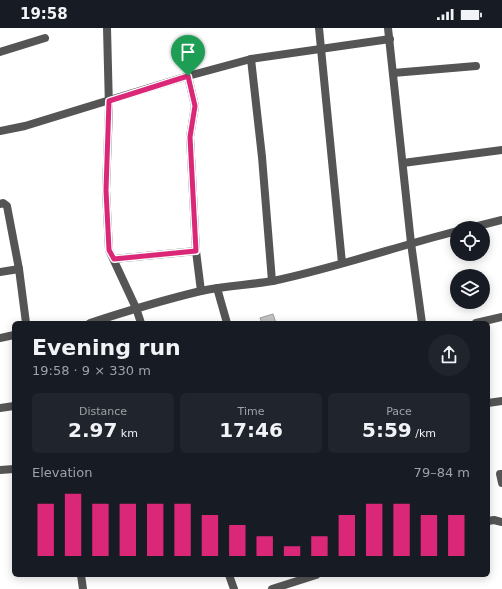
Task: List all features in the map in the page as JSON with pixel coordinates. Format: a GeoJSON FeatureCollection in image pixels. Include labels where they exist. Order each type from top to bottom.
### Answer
{"type":"FeatureCollection","features":[{"type":"Feature","properties":{"kind":"street"},"geometry":{"type":"LineString","coordinates":[[108,28],[109,101],[106,190],[109,250],[136,308],[140,321]]}},
{"type":"Feature","properties":{"kind":"street"},"geometry":{"type":"LineString","coordinates":[[318,28],[342,263]]}},
{"type":"Feature","properties":{"kind":"street"},"geometry":{"type":"LineString","coordinates":[[388,28],[411,243],[422,321]]}},
{"type":"Feature","properties":{"kind":"street"},"geometry":{"type":"LineString","coordinates":[[0,52],[45,38]]}},
{"type":"Feature","properties":{"kind":"street"},"geometry":{"type":"LineString","coordinates":[[0,131],[25,126],[188,76],[251,59],[390,39]]}},
{"type":"Feature","properties":{"kind":"street"},"geometry":{"type":"LineString","coordinates":[[251,59],[262,156],[272,281]]}},
{"type":"Feature","properties":{"kind":"street"},"geometry":{"type":"LineString","coordinates":[[393,73],[476,66]]}},
{"type":"Feature","properties":{"kind":"street"},"geometry":{"type":"LineString","coordinates":[[188,76],[195,106],[190,137],[196,251],[201,291]]}},
{"type":"Feature","properties":{"kind":"street"},"geometry":{"type":"LineString","coordinates":[[403,163],[502,150]]}},
{"type":"Feature","properties":{"kind":"street"},"geometry":{"type":"LineString","coordinates":[[0,204],[3,203],[7,206],[19,269],[26,321]]}},
{"type":"Feature","properties":{"kind":"street"},"geometry":{"type":"LineString","coordinates":[[490,223],[502,220]]}},
{"type":"Feature","properties":{"kind":"street"},"geometry":{"type":"LineString","coordinates":[[96,321],[136,308],[201,291],[272,281],[450,233]]}},
{"type":"Feature","properties":{"kind":"street"},"geometry":{"type":"LineString","coordinates":[[114,259],[196,251]]}},
{"type":"Feature","properties":{"kind":"street"},"geometry":{"type":"LineString","coordinates":[[0,272],[19,269]]}},
{"type":"Feature","properties":{"kind":"street"},"geometry":{"type":"LineString","coordinates":[[217,288],[226,321]]}},
{"type":"Feature","properties":{"kind":"street"},"geometry":{"type":"LineString","coordinates":[[485,321],[502,317]]}},
{"type":"Feature","properties":{"kind":"street"},"geometry":{"type":"LineString","coordinates":[[0,338],[12,335]]}},
{"type":"Feature","properties":{"kind":"street"},"geometry":{"type":"LineString","coordinates":[[490,402],[502,401]]}},
{"type":"Feature","properties":{"kind":"street"},"geometry":{"type":"LineString","coordinates":[[0,408],[12,406]]}},
{"type":"Feature","properties":{"kind":"street"},"geometry":{"type":"LineString","coordinates":[[0,470],[12,469]]}},
{"type":"Feature","properties":{"kind":"street"},"geometry":{"type":"LineString","coordinates":[[502,474],[500,474],[502,482]]}},
{"type":"Feature","properties":{"kind":"street"},"geometry":{"type":"LineString","coordinates":[[490,521],[502,522]]}},
{"type":"Feature","properties":{"kind":"street"},"geometry":{"type":"LineString","coordinates":[[81,577],[83,589]]}},
{"type":"Feature","properties":{"kind":"street"},"geometry":{"type":"LineString","coordinates":[[230,577],[234,589]]}},
{"type":"Feature","properties":{"kind":"street"},"geometry":{"type":"LineString","coordinates":[[272,589],[310,577]]}},
{"type":"Feature","properties":{"kind":"building"},"geometry":{"type":"Polygon","coordinates":[[[273,314],[275,321],[261,321],[260,318],[273,314]]]}},
{"type":"Feature","properties":{"kind":"route"},"geometry":{"type":"LineString","coordinates":[[188,76],[195,106],[190,137],[196,251],[114,259],[109,250],[106,190],[109,101],[188,76]]}}]}
